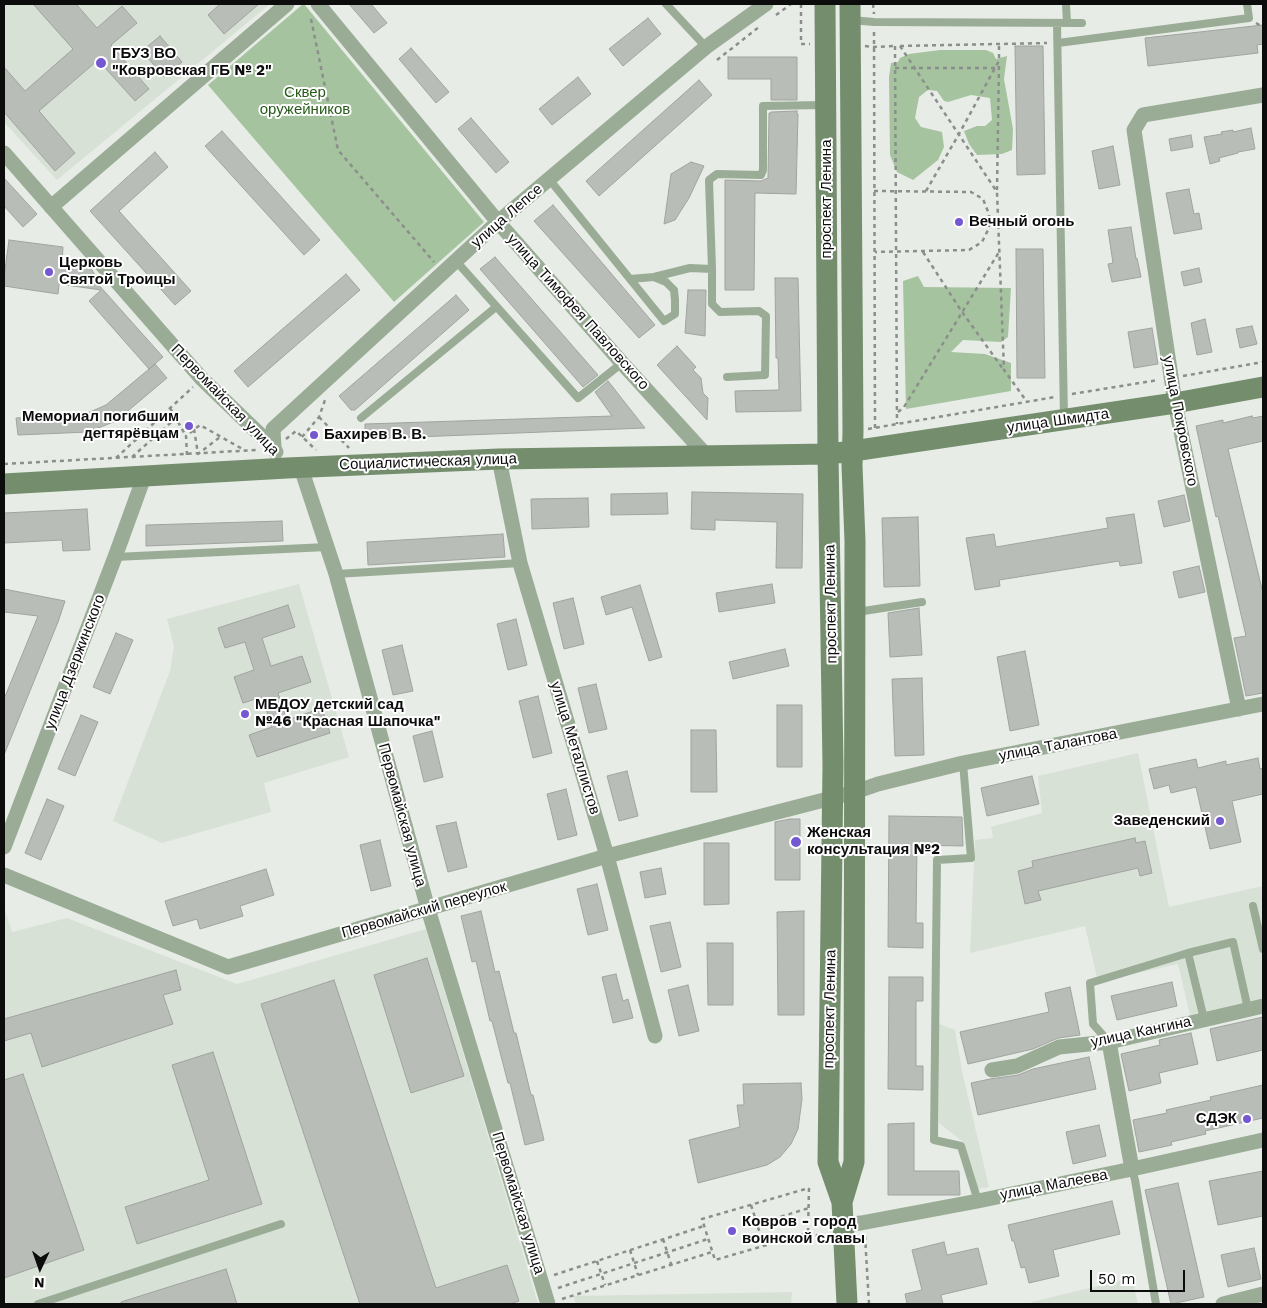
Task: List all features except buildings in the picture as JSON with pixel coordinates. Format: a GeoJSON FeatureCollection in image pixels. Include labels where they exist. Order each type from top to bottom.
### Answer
{"type":"FeatureCollection","features":[{"type":"Feature","properties":{"kind":"main road","name":"проспект Ленина"},"geometry":{"type":"LineString","coordinates":[[825,4],[828,454],[833,766],[828,1162],[842,1202]]}},
{"type":"Feature","properties":{"kind":"main road","name":"проспект Ленина"},"geometry":{"type":"LineString","coordinates":[[847,1304],[835,1232],[854,1162],[855,541],[850,12]]}},
{"type":"Feature","properties":{"kind":"main road","name":"улица Шмидта"},"geometry":{"type":"LineString","coordinates":[[853,451],[1175,404],[1263,387]]}},
{"type":"Feature","properties":{"kind":"main road","name":"Социалистическая улица"},"geometry":{"type":"LineString","coordinates":[[4,484],[499,459],[828,454],[853,451]]}},
{"type":"Feature","properties":{"kind":"street"},"geometry":{"type":"LineString","coordinates":[[51,207],[287,4]]}},
{"type":"Feature","properties":{"kind":"street","name":"улица Тимофея Павловского"},"geometry":{"type":"LineString","coordinates":[[314,9],[498,222],[707,456]]}},
{"type":"Feature","properties":{"kind":"street","name":"улица Лепсе"},"geometry":{"type":"LineString","coordinates":[[274,448],[273,429],[498,222],[706,47],[771,9]]}},
{"type":"Feature","properties":{"kind":"street","name":"улица Покровского"},"geometry":{"type":"LineString","coordinates":[[1239,709],[1175,404],[1134,130],[1143,115],[1263,96]]}},
{"type":"Feature","properties":{"kind":"street","name":"Первомайская улица"},"geometry":{"type":"LineString","coordinates":[[4,153],[202,380],[294,468],[327,547],[336,574],[428,909],[555,1302]]}},
{"type":"Feature","properties":{"kind":"street","name":"улица Металлистов"},"geometry":{"type":"LineString","coordinates":[[499,459],[520,563],[607,856],[655,1036]]}},
{"type":"Feature","properties":{"kind":"street","name":"улица Дзержинского"},"geometry":{"type":"LineString","coordinates":[[4,847],[144,477]]}},
{"type":"Feature","properties":{"kind":"street","name":"улица Талантова"},"geometry":{"type":"LineString","coordinates":[[855,792],[878,784],[963,763],[1263,704]]}},
{"type":"Feature","properties":{"kind":"street","name":"Первомайский переулок"},"geometry":{"type":"LineString","coordinates":[[4,875],[228,967],[607,856],[855,792]]}},
{"type":"Feature","properties":{"kind":"street","name":"улица Кангина"},"geometry":{"type":"LineString","coordinates":[[992,1070],[1017,1066],[1059,1047],[1109,1042],[1256,1008]]}},
{"type":"Feature","properties":{"kind":"street"},"geometry":{"type":"LineString","coordinates":[[1109,1042],[1132,1169]]}},
{"type":"Feature","properties":{"kind":"street","name":"улица Малеева"},"geometry":{"type":"LineString","coordinates":[[835,1232],[871,1221],[978,1201],[1263,1140]]}},
{"type":"Feature","properties":{"kind":"street"},"geometry":{"type":"LineString","coordinates":[[1223,1304],[1263,1294]]}},
{"type":"Feature","properties":{"kind":"lane"},"geometry":{"type":"LineString","coordinates":[[666,4],[706,47]]}},
{"type":"Feature","properties":{"kind":"lane"},"geometry":{"type":"LineString","coordinates":[[1066,4],[1067,23]]}},
{"type":"Feature","properties":{"kind":"lane"},"geometry":{"type":"LineString","coordinates":[[1058,42],[1249,18],[1247,4]]}},
{"type":"Feature","properties":{"kind":"lane"},"geometry":{"type":"LineString","coordinates":[[850,12],[874,22],[1082,23]]}},
{"type":"Feature","properties":{"kind":"lane"},"geometry":{"type":"LineString","coordinates":[[1057,23],[1064,420]]}},
{"type":"Feature","properties":{"kind":"lane"},"geometry":{"type":"LineString","coordinates":[[727,377],[765,375],[766,316],[759,311],[720,312],[712,304],[709,180],[717,174],[761,175],[764,170],[763,106],[826,105]]}},
{"type":"Feature","properties":{"kind":"lane"},"geometry":{"type":"LineString","coordinates":[[549,180],[664,321],[674,314],[674,290],[666,282],[654,277]]}},
{"type":"Feature","properties":{"kind":"lane"},"geometry":{"type":"LineString","coordinates":[[456,261],[578,398],[622,363]]}},
{"type":"Feature","properties":{"kind":"lane"},"geometry":{"type":"LineString","coordinates":[[630,279],[654,277],[690,268],[712,268]]}},
{"type":"Feature","properties":{"kind":"lane"},"geometry":{"type":"LineString","coordinates":[[361,418],[496,306]]}},
{"type":"Feature","properties":{"kind":"lane"},"geometry":{"type":"LineString","coordinates":[[115,557],[327,547]]}},
{"type":"Feature","properties":{"kind":"lane"},"geometry":{"type":"LineString","coordinates":[[336,574],[520,563]]}},
{"type":"Feature","properties":{"kind":"lane"},"geometry":{"type":"LineString","coordinates":[[855,612],[922,602]]}},
{"type":"Feature","properties":{"kind":"lane"},"geometry":{"type":"LineString","coordinates":[[963,763],[971,858],[937,860],[934,1140],[961,1146],[978,1201]]}},
{"type":"Feature","properties":{"kind":"lane"},"geometry":{"type":"LineString","coordinates":[[1253,906],[1263,949]]}},
{"type":"Feature","properties":{"kind":"lane"},"geometry":{"type":"LineString","coordinates":[[1109,1042],[1093,1024],[1090,983],[1188,953],[1233,942],[1256,1008]]}},
{"type":"Feature","properties":{"kind":"lane"},"geometry":{"type":"LineString","coordinates":[[1188,953],[1204,1019]]}},
{"type":"Feature","properties":{"kind":"lane"},"geometry":{"type":"LineString","coordinates":[[1132,1169],[1156,1304]]}},
{"type":"Feature","properties":{"kind":"lane"},"geometry":{"type":"LineString","coordinates":[[38,1304],[281,1224]]}},
{"type":"Feature","properties":{"kind":"path"},"geometry":{"type":"LineString","coordinates":[[771,9],[790,4]]}},
{"type":"Feature","properties":{"kind":"path"},"geometry":{"type":"LineString","coordinates":[[801,4],[801,44],[826,44]]}},
{"type":"Feature","properties":{"kind":"path"},"geometry":{"type":"LineString","coordinates":[[873,4],[876,448]]}},
{"type":"Feature","properties":{"kind":"path"},"geometry":{"type":"LineString","coordinates":[[314,9],[338,150],[443,273]]}},
{"type":"Feature","properties":{"kind":"path"},"geometry":{"type":"LineString","coordinates":[[717,60],[761,26]]}},
{"type":"Feature","properties":{"kind":"path"},"geometry":{"type":"LineString","coordinates":[[850,43],[874,47],[1058,42]]}},
{"type":"Feature","properties":{"kind":"path"},"geometry":{"type":"LineString","coordinates":[[999,44],[997,192],[1004,370]]}},
{"type":"Feature","properties":{"kind":"path"},"geometry":{"type":"LineString","coordinates":[[895,46],[897,424]]}},
{"type":"Feature","properties":{"kind":"path"},"geometry":{"type":"LineString","coordinates":[[900,46],[997,192]]}},
{"type":"Feature","properties":{"kind":"path"},"geometry":{"type":"LineString","coordinates":[[926,191],[999,61]]}},
{"type":"Feature","properties":{"kind":"path"},"geometry":{"type":"LineString","coordinates":[[895,68],[995,68]]}},
{"type":"Feature","properties":{"kind":"path"},"geometry":{"type":"LineString","coordinates":[[874,191],[971,192],[983,199],[989,214],[988,228],[982,242],[969,250],[874,252]]}},
{"type":"Feature","properties":{"kind":"path"},"geometry":{"type":"LineString","coordinates":[[989,221],[998,220]]}},
{"type":"Feature","properties":{"kind":"path"},"geometry":{"type":"LineString","coordinates":[[922,251],[962,312],[1028,402]]}},
{"type":"Feature","properties":{"kind":"path"},"geometry":{"type":"LineString","coordinates":[[897,412],[904,407],[1000,251]]}},
{"type":"Feature","properties":{"kind":"path"},"geometry":{"type":"LineString","coordinates":[[115,459],[202,380]]}},
{"type":"Feature","properties":{"kind":"path"},"geometry":{"type":"LineString","coordinates":[[302,437],[319,417],[326,397]]}},
{"type":"Feature","properties":{"kind":"path"},"geometry":{"type":"LineString","coordinates":[[170,408],[186,436],[187,455]]}},
{"type":"Feature","properties":{"kind":"path"},"geometry":{"type":"LineString","coordinates":[[319,417],[350,449]]}},
{"type":"Feature","properties":{"kind":"path"},"geometry":{"type":"LineString","coordinates":[[131,458],[176,418]]}},
{"type":"Feature","properties":{"kind":"path"},"geometry":{"type":"LineString","coordinates":[[186,436],[200,425],[247,452]]}},
{"type":"Feature","properties":{"kind":"path"},"geometry":{"type":"LineString","coordinates":[[194,429],[198,454]]}},
{"type":"Feature","properties":{"kind":"path"},"geometry":{"type":"LineString","coordinates":[[198,454],[220,436]]}},
{"type":"Feature","properties":{"kind":"path"},"geometry":{"type":"LineString","coordinates":[[4,464],[247,452],[274,448]]}},
{"type":"Feature","properties":{"kind":"path"},"geometry":{"type":"LineString","coordinates":[[808,1233],[809,1188],[702,1219],[715,1260],[808,1233],[835,1232]]}},
{"type":"Feature","properties":{"kind":"path"},"geometry":{"type":"LineString","coordinates":[[751,1205],[764,1246]]}},
{"type":"Feature","properties":{"kind":"path"},"geometry":{"type":"LineString","coordinates":[[757,1224],[809,1208]]}},
{"type":"Feature","properties":{"kind":"path"},"geometry":{"type":"LineString","coordinates":[[554,1275],[704,1226]]}},
{"type":"Feature","properties":{"kind":"path"},"geometry":{"type":"LineString","coordinates":[[865,1234],[869,1304]]}},
{"type":"Feature","properties":{"kind":"path"},"geometry":{"type":"LineString","coordinates":[[558,1288],[708,1239]]}},
{"type":"Feature","properties":{"kind":"path"},"geometry":{"type":"LineString","coordinates":[[663,1240],[671,1264]]}},
{"type":"Feature","properties":{"kind":"path"},"geometry":{"type":"LineString","coordinates":[[630,1250],[638,1275]]}},
{"type":"Feature","properties":{"kind":"path"},"geometry":{"type":"LineString","coordinates":[[555,1302],[712,1252]]}},
{"type":"Feature","properties":{"kind":"path"},"geometry":{"type":"LineString","coordinates":[[597,1261],[605,1285]]}},
{"type":"Feature","properties":{"kind":"shaded area","name":"ГБУЗ ВО \"Ковровская ГБ № 2\""},"geometry":{"type":"Polygon","coordinates":[[[4,4],[270,4],[57,180],[4,122],[4,4]]]}},
{"type":"Feature","properties":{"kind":"shaded area","name":"МБДОУ детский сад №46 \"Красная Шапочка\""},"geometry":{"type":"Polygon","coordinates":[[[299,584],[349,757],[264,783],[271,812],[162,843],[113,821],[170,671],[174,646],[167,619],[299,584]]]}},
{"type":"Feature","properties":{"kind":"shaded area"},"geometry":{"type":"Polygon","coordinates":[[[1138,753],[1169,907],[1263,886],[1263,998],[1190,1015],[1178,964],[1098,982],[1085,926],[970,953],[975,840],[993,838],[991,827],[1042,813],[1038,776],[1138,753]]]}},
{"type":"Feature","properties":{"kind":"shaded area"},"geometry":{"type":"Polygon","coordinates":[[[4,907],[12,932],[67,918],[237,984],[426,929],[538,1304],[4,1304],[4,907]]]}},
{"type":"Feature","properties":{"kind":"shaded area"},"geometry":{"type":"Polygon","coordinates":[[[939,1024],[955,1030],[962,1071],[989,1187],[977,1189],[962,1141],[939,1123],[939,1024]]]}},
{"type":"Feature","properties":{"kind":"shaded area"},"geometry":{"type":"Polygon","coordinates":[[[1132,1278],[1138,1304],[1032,1304],[1031,1302],[1132,1278]]]}},
{"type":"Feature","properties":{"kind":"shaded area"},"geometry":{"type":"Polygon","coordinates":[[[792,1292],[791,1304],[576,1304],[573,1296],[792,1292]]]}},
{"type":"Feature","properties":{"kind":"green space","name":"Сквер оружейников"},"geometry":{"type":"Polygon","coordinates":[[[303,4],[484,222],[394,302],[208,85],[303,4]]]}},
{"type":"Feature","properties":{"kind":"green space"},"geometry":{"type":"Polygon","coordinates":[[[940,50],[986,50],[993,53],[996,59],[1007,56],[1004,79],[1013,129],[1012,150],[1002,154],[977,155],[969,144],[964,131],[977,126],[985,126],[992,120],[990,98],[971,95],[948,102],[944,101],[937,91],[928,90],[919,97],[915,118],[921,127],[942,132],[944,147],[938,160],[913,180],[897,172],[890,155],[889,77],[891,63],[898,62],[900,58],[909,54],[940,50]]]}},
{"type":"Feature","properties":{"kind":"green space"},"geometry":{"type":"Polygon","coordinates":[[[918,276],[924,287],[1011,288],[1008,337],[1001,342],[963,340],[951,352],[985,354],[1011,363],[1011,391],[906,409],[903,281],[918,276]]]}},
{"type":"Feature","properties":{"kind":"place","name":"ГБУЗ ВО \"Ковровская ГБ № 2\""},"geometry":{"type":"Point","coordinates":[101,63]}},
{"type":"Feature","properties":{"kind":"place","name":"Вечный огонь"},"geometry":{"type":"Point","coordinates":[959,222]}},
{"type":"Feature","properties":{"kind":"place","name":"Церковь Святой Троицы"},"geometry":{"type":"Point","coordinates":[49,272]}},
{"type":"Feature","properties":{"kind":"place","name":"Мемориал погибшим дегтярёвцам"},"geometry":{"type":"Point","coordinates":[189,426]}},
{"type":"Feature","properties":{"kind":"place","name":"Бахирев В. В."},"geometry":{"type":"Point","coordinates":[314,435]}},
{"type":"Feature","properties":{"kind":"place","name":"МБДОУ детский сад №46 \"Красная Шапочка\""},"geometry":{"type":"Point","coordinates":[245,714]}},
{"type":"Feature","properties":{"kind":"place","name":"Заведенский"},"geometry":{"type":"Point","coordinates":[1220,821]}},
{"type":"Feature","properties":{"kind":"place","name":"Женская консультация №2"},"geometry":{"type":"Point","coordinates":[796,842]}},
{"type":"Feature","properties":{"kind":"place","name":"СДЭК"},"geometry":{"type":"Point","coordinates":[1247,1119]}},
{"type":"Feature","properties":{"kind":"place","name":"Ковров - город воинской славы"},"geometry":{"type":"Point","coordinates":[732,1231]}}]}
